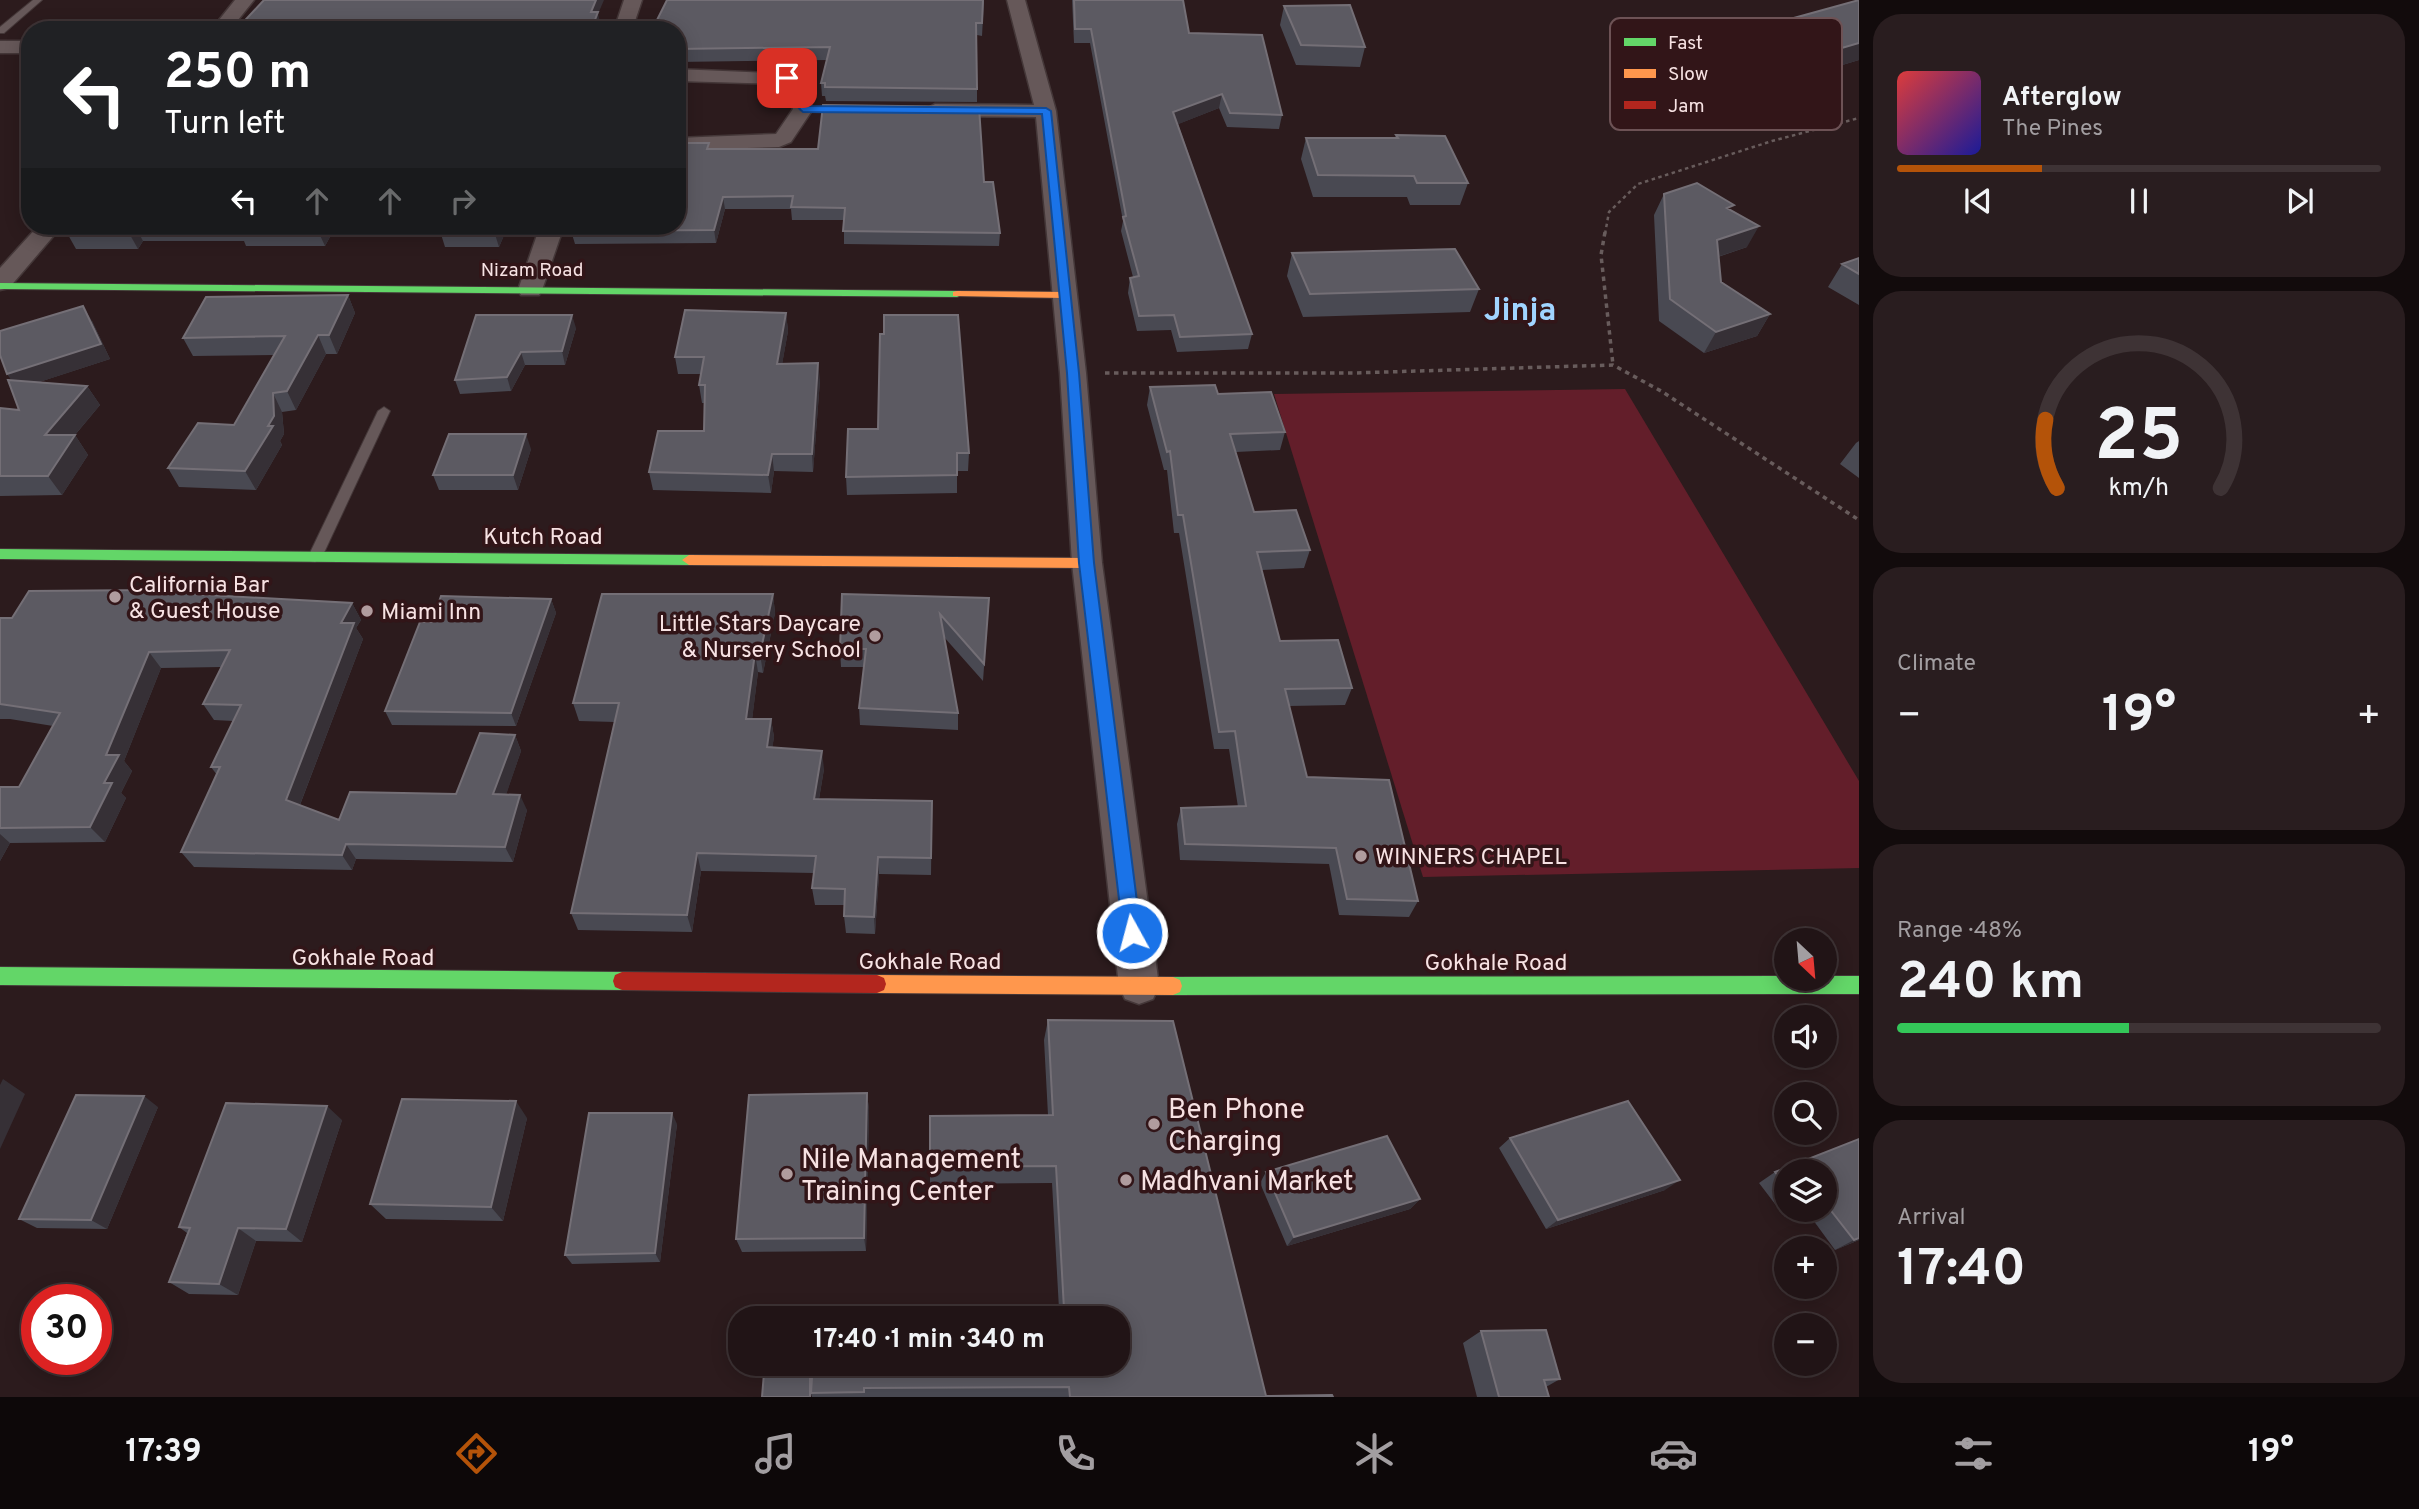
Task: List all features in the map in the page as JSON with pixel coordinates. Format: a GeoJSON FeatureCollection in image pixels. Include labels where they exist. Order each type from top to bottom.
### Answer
{"type":"FeatureCollection","features":[{"type":"Feature","properties":{"kind":"street"},"geometry":{"type":"LineString","coordinates":[[228,21],[245,0]]}},
{"type":"Feature","properties":{"kind":"street"},"geometry":{"type":"LineString","coordinates":[[626,21],[633,0]]}},
{"type":"Feature","properties":{"kind":"street"},"geometry":{"type":"LineString","coordinates":[[1016,0],[1046,111],[1073,373],[1087,563],[1139,986]]}},
{"type":"Feature","properties":{"kind":"street"},"geometry":{"type":"LineString","coordinates":[[0,47],[21,47]]}},
{"type":"Feature","properties":{"kind":"street"},"geometry":{"type":"LineString","coordinates":[[686,75],[787,78],[793,82],[803,109]]}},
{"type":"Feature","properties":{"kind":"street"},"geometry":{"type":"LineString","coordinates":[[803,109],[830,109]]}},
{"type":"Feature","properties":{"kind":"street"},"geometry":{"type":"LineString","coordinates":[[686,144],[771,142],[784,138],[803,109]]}},
{"type":"Feature","properties":{"kind":"street"},"geometry":{"type":"LineString","coordinates":[[911,110],[1046,111]]}},
{"type":"Feature","properties":{"kind":"street"},"geometry":{"type":"LineString","coordinates":[[0,284],[42,235]]}},
{"type":"Feature","properties":{"kind":"street"},"geometry":{"type":"LineString","coordinates":[[530,290],[549,235]]}},
{"type":"Feature","properties":{"kind":"street","name":"Nizam Road"},"geometry":{"type":"LineString","coordinates":[[0,284],[1065,295]]}},
{"type":"Feature","properties":{"kind":"street","name":"Kutch Road"},"geometry":{"type":"LineString","coordinates":[[0,554],[1087,563]]}},
{"type":"Feature","properties":{"kind":"street","name":"Gokhale Road"},"geometry":{"type":"LineString","coordinates":[[0,976],[1139,986],[1859,985]]}},
{"type":"Feature","properties":{"kind":"lane"},"geometry":{"type":"LineString","coordinates":[[1,31],[38,0]]}},
{"type":"Feature","properties":{"kind":"lane"},"geometry":{"type":"LineString","coordinates":[[315,557],[384,411]]}},
{"type":"Feature","properties":{"kind":"path"},"geometry":{"type":"LineString","coordinates":[[1842,122],[1859,118]]}},
{"type":"Feature","properties":{"kind":"path"},"geometry":{"type":"LineString","coordinates":[[1613,365],[1601,255],[1609,212],[1639,184],[1814,130]]}},
{"type":"Feature","properties":{"kind":"path"},"geometry":{"type":"LineString","coordinates":[[1073,373],[1353,373],[1613,365],[1661,391],[1859,520]]}},
{"type":"Feature","properties":{"kind":"shaded area"},"geometry":{"type":"Polygon","coordinates":[[[1625,389],[1859,781],[1859,868],[1423,877],[1274,394],[1625,389]]]}},
{"type":"Feature","properties":{"kind":"building"},"geometry":{"type":"Polygon","coordinates":[[[264,0],[596,0],[591,12],[598,12],[594,21],[244,21],[264,0]]]}},
{"type":"Feature","properties":{"kind":"building"},"geometry":{"type":"Polygon","coordinates":[[[667,0],[983,0],[982,23],[976,23],[977,89],[825,87],[825,83],[821,83],[830,47],[686,49],[686,21],[656,21],[667,0]]]}},
{"type":"Feature","properties":{"kind":"building"},"geometry":{"type":"Polygon","coordinates":[[[1074,0],[1183,0],[1189,33],[1262,35],[1282,115],[1230,113],[1222,94],[1173,112],[1252,334],[1180,337],[1174,315],[1139,316],[1130,278],[1139,276],[1123,217],[1126,216],[1091,29],[1075,29],[1074,0]]]}},
{"type":"Feature","properties":{"kind":"building"},"geometry":{"type":"Polygon","coordinates":[[[1859,0],[1859,43],[1842,48],[1842,18],[1794,18],[1859,0]]]}},
{"type":"Feature","properties":{"kind":"building"},"geometry":{"type":"Polygon","coordinates":[[[1350,5],[1365,47],[1301,45],[1284,6],[1350,5]]]}},
{"type":"Feature","properties":{"kind":"building"},"geometry":{"type":"Polygon","coordinates":[[[823,105],[979,107],[984,182],[993,182],[1000,233],[843,231],[845,208],[791,207],[793,196],[723,197],[714,230],[686,230],[686,143],[709,143],[707,149],[818,149],[823,105]]]}},
{"type":"Feature","properties":{"kind":"building"},"geometry":{"type":"Polygon","coordinates":[[[1396,135],[1445,136],[1468,183],[1417,183],[1414,176],[1318,175],[1306,138],[1398,138],[1396,135]]]}},
{"type":"Feature","properties":{"kind":"building"},"geometry":{"type":"Polygon","coordinates":[[[1697,183],[1734,205],[1727,208],[1759,226],[1717,240],[1721,282],[1770,314],[1716,332],[1670,299],[1664,194],[1697,183]]]}},
{"type":"Feature","properties":{"kind":"building"},"geometry":{"type":"Polygon","coordinates":[[[1455,249],[1479,289],[1310,294],[1292,253],[1455,249]]]}},
{"type":"Feature","properties":{"kind":"building"},"geometry":{"type":"Polygon","coordinates":[[[1859,258],[1859,274],[1842,264],[1859,258]]]}},
{"type":"Feature","properties":{"kind":"building"},"geometry":{"type":"Polygon","coordinates":[[[348,295],[329,335],[318,335],[287,391],[273,393],[274,416],[268,426],[273,426],[245,471],[168,468],[198,423],[234,425],[285,336],[183,338],[206,297],[348,295]]]}},
{"type":"Feature","properties":{"kind":"building"},"geometry":{"type":"Polygon","coordinates":[[[83,306],[101,344],[7,374],[0,355],[0,331],[83,306]]]}},
{"type":"Feature","properties":{"kind":"building"},"geometry":{"type":"Polygon","coordinates":[[[685,310],[786,313],[777,364],[818,363],[812,454],[772,454],[768,475],[649,472],[658,431],[704,431],[705,385],[699,385],[704,357],[675,357],[685,310]]]}},
{"type":"Feature","properties":{"kind":"building"},"geometry":{"type":"Polygon","coordinates":[[[476,315],[572,315],[562,351],[521,352],[507,377],[455,380],[476,315]]]}},
{"type":"Feature","properties":{"kind":"building"},"geometry":{"type":"Polygon","coordinates":[[[884,315],[958,315],[969,453],[957,453],[957,475],[846,477],[848,429],[878,429],[880,334],[884,334],[884,315]]]}},
{"type":"Feature","properties":{"kind":"building"},"geometry":{"type":"Polygon","coordinates":[[[8,380],[87,386],[45,435],[75,435],[48,476],[0,476],[0,408],[19,410],[8,380]]]}},
{"type":"Feature","properties":{"kind":"building"},"geometry":{"type":"Polygon","coordinates":[[[1215,385],[1218,394],[1271,392],[1285,432],[1230,434],[1254,512],[1296,510],[1310,550],[1257,552],[1280,641],[1338,640],[1352,688],[1285,689],[1307,777],[1389,780],[1418,901],[1347,899],[1336,848],[1185,844],[1181,808],[1246,806],[1235,731],[1219,732],[1183,515],[1178,515],[1170,451],[1167,452],[1150,387],[1215,385]]]}},
{"type":"Feature","properties":{"kind":"building"},"geometry":{"type":"Polygon","coordinates":[[[449,434],[526,434],[513,475],[433,475],[449,434]]]}},
{"type":"Feature","properties":{"kind":"building"},"geometry":{"type":"Polygon","coordinates":[[[159,580],[199,580],[191,594],[352,603],[341,623],[354,623],[286,800],[339,820],[350,792],[456,794],[480,733],[515,735],[493,794],[520,795],[505,847],[346,844],[342,855],[181,852],[220,767],[211,767],[241,705],[203,704],[230,650],[149,652],[106,755],[119,755],[104,783],[112,783],[90,827],[0,828],[0,787],[19,787],[60,713],[0,704],[0,618],[12,618],[29,591],[153,590],[159,580]]]}},
{"type":"Feature","properties":{"kind":"building"},"geometry":{"type":"Polygon","coordinates":[[[602,594],[773,594],[760,654],[755,653],[746,719],[771,719],[767,747],[822,751],[814,799],[932,801],[931,858],[878,857],[874,917],[844,916],[845,889],[812,888],[816,856],[697,853],[687,915],[571,913],[619,703],[573,703],[602,594]]]}},
{"type":"Feature","properties":{"kind":"building"},"geometry":{"type":"Polygon","coordinates":[[[842,594],[989,598],[984,664],[940,614],[958,713],[859,708],[866,649],[840,649],[842,594]]]}},
{"type":"Feature","properties":{"kind":"building"},"geometry":{"type":"Polygon","coordinates":[[[441,596],[551,599],[511,713],[385,711],[420,622],[432,622],[441,596]]]}},
{"type":"Feature","properties":{"kind":"building","name":"Madhvani Market"},"geometry":{"type":"Polygon","coordinates":[[[1048,1020],[1173,1021],[1266,1396],[1333,1397],[1070,1397],[1069,1387],[864,1388],[864,1392],[811,1393],[812,1376],[1130,1376],[1130,1306],[1064,1306],[1056,1166],[930,1167],[930,1116],[1053,1115],[1048,1020]]]}},
{"type":"Feature","properties":{"kind":"building"},"geometry":{"type":"Polygon","coordinates":[[[867,1093],[864,1238],[736,1239],[749,1095],[867,1093]]]}},
{"type":"Feature","properties":{"kind":"building"},"geometry":{"type":"Polygon","coordinates":[[[76,1095],[144,1096],[91,1220],[19,1219],[76,1095]]]}},
{"type":"Feature","properties":{"kind":"building"},"geometry":{"type":"Polygon","coordinates":[[[402,1099],[516,1101],[491,1207],[370,1204],[402,1099]]]}},
{"type":"Feature","properties":{"kind":"building"},"geometry":{"type":"Polygon","coordinates":[[[1628,1101],[1680,1180],[1558,1220],[1510,1138],[1628,1101]]]}},
{"type":"Feature","properties":{"kind":"building"},"geometry":{"type":"Polygon","coordinates":[[[226,1103],[327,1106],[286,1229],[238,1228],[219,1284],[169,1282],[190,1228],[179,1227],[226,1103]]]}},
{"type":"Feature","properties":{"kind":"building"},"geometry":{"type":"Polygon","coordinates":[[[589,1113],[672,1113],[655,1253],[565,1255],[589,1113]]]}},
{"type":"Feature","properties":{"kind":"building"},"geometry":{"type":"Polygon","coordinates":[[[1387,1136],[1420,1199],[1294,1237],[1266,1172],[1387,1136]]]}},
{"type":"Feature","properties":{"kind":"building"},"geometry":{"type":"Polygon","coordinates":[[[1859,1139],[1859,1238],[1854,1240],[1837,1218],[1837,1159],[1808,1159],[1859,1139]]]}},
{"type":"Feature","properties":{"kind":"building"},"geometry":{"type":"Polygon","coordinates":[[[1546,1330],[1560,1379],[1544,1380],[1549,1397],[1499,1397],[1481,1331],[1546,1330]]]}},
{"type":"Feature","properties":{"kind":"building"},"geometry":{"type":"Polygon","coordinates":[[[764,1376],[810,1376],[810,1397],[762,1397],[764,1376]]]}},
{"type":"Feature","properties":{"kind":"traffic: fast"},"geometry":{"type":"LineString","coordinates":[[0,286],[957,294]]}},
{"type":"Feature","properties":{"kind":"traffic: fast"},"geometry":{"type":"LineString","coordinates":[[0,554],[689,560]]}},
{"type":"Feature","properties":{"kind":"traffic: fast"},"geometry":{"type":"LineString","coordinates":[[0,976],[622,981]]}},
{"type":"Feature","properties":{"kind":"traffic: fast"},"geometry":{"type":"LineString","coordinates":[[1173,986],[1859,985]]}},
{"type":"Feature","properties":{"kind":"traffic: slow"},"geometry":{"type":"LineString","coordinates":[[957,294],[1065,295]]}},
{"type":"Feature","properties":{"kind":"traffic: slow"},"geometry":{"type":"LineString","coordinates":[[689,560],[1087,563]]}},
{"type":"Feature","properties":{"kind":"traffic: slow"},"geometry":{"type":"LineString","coordinates":[[877,984],[1173,986]]}},
{"type":"Feature","properties":{"kind":"traffic: jam"},"geometry":{"type":"LineString","coordinates":[[622,981],[877,984]]}},
{"type":"Feature","properties":{"kind":"place","name":"California Bar & Guest House"},"geometry":{"type":"Point","coordinates":[115,597]}},
{"type":"Feature","properties":{"kind":"place","name":"Miami Inn"},"geometry":{"type":"Point","coordinates":[367,611]}},
{"type":"Feature","properties":{"kind":"place","name":"Little Stars Daycare & Nursery School"},"geometry":{"type":"Point","coordinates":[875,636]}},
{"type":"Feature","properties":{"kind":"place","name":"WINNERS CHAPEL"},"geometry":{"type":"Point","coordinates":[1361,856]}},
{"type":"Feature","properties":{"kind":"place","name":"Ben Phone Charging"},"geometry":{"type":"Point","coordinates":[1154,1124]}},
{"type":"Feature","properties":{"kind":"place","name":"Nile Management Training Center"},"geometry":{"type":"Point","coordinates":[787,1174]}},
{"type":"Feature","properties":{"kind":"place","name":"Madhvani Market"},"geometry":{"type":"Point","coordinates":[1126,1180]}},
{"type":"Feature","properties":{"kind":"district","name":"Jinja"},"geometry":{"type":"Point","coordinates":[1520,309]}},
{"type":"Feature","properties":{"kind":"route"},"geometry":{"type":"LineString","coordinates":[[787,78],[793,82],[803,109],[1046,111],[1073,373],[1087,563],[1132,933]]}}]}
